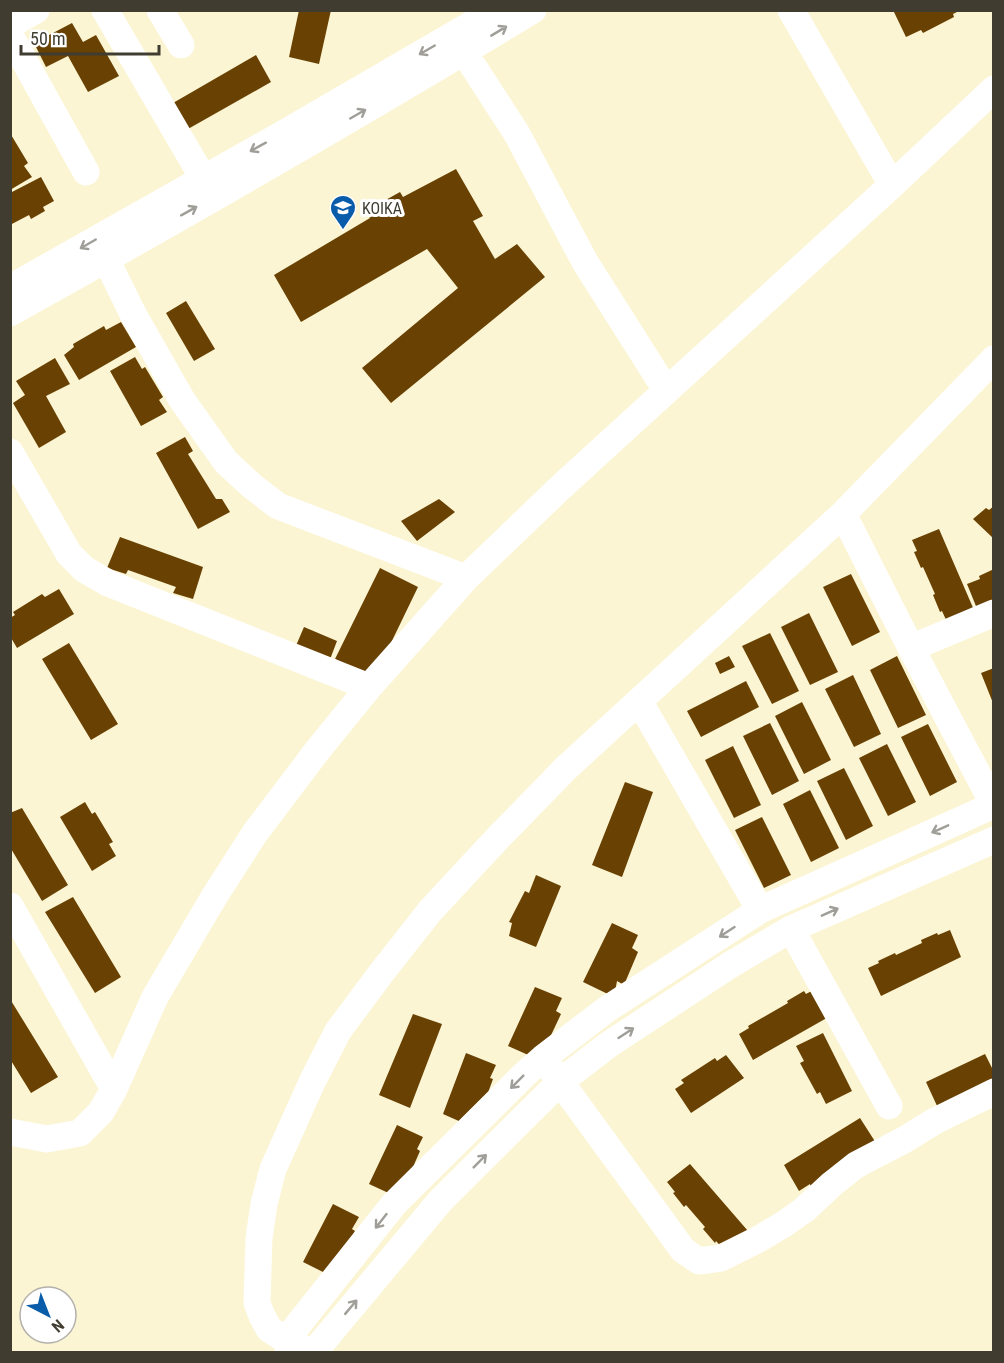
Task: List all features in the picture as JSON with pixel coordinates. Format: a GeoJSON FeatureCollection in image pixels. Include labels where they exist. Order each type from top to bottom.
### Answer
{"type":"FeatureCollection","features":[{"type":"Feature","properties":{"kind":"street"},"geometry":{"type":"LineString","coordinates":[[10,25],[36,10]]}},
{"type":"Feature","properties":{"kind":"street"},"geometry":{"type":"LineString","coordinates":[[105,10],[203,178]]}},
{"type":"Feature","properties":{"kind":"street"},"geometry":{"type":"LineString","coordinates":[[160,10],[181,45]]}},
{"type":"Feature","properties":{"kind":"street"},"geometry":{"type":"LineString","coordinates":[[10,313],[106,260],[203,178],[496,10]]}},
{"type":"Feature","properties":{"kind":"street"},"geometry":{"type":"LineString","coordinates":[[10,288],[155,218],[371,107],[456,32],[533,10]]}},
{"type":"Feature","properties":{"kind":"street"},"geometry":{"type":"LineString","coordinates":[[790,10],[892,185]]}},
{"type":"Feature","properties":{"kind":"street"},"geometry":{"type":"LineString","coordinates":[[456,32],[517,134],[585,262],[666,390]]}},
{"type":"Feature","properties":{"kind":"street"},"geometry":{"type":"LineString","coordinates":[[10,35],[86,172]]}},
{"type":"Feature","properties":{"kind":"street"},"geometry":{"type":"LineString","coordinates":[[10,1132],[47,1139],[80,1133],[101,1112],[114,1089],[155,997],[214,897],[255,833],[369,687],[466,578],[562,486],[892,185],[993,89]]}},
{"type":"Feature","properties":{"kind":"street"},"geometry":{"type":"LineString","coordinates":[[106,260],[133,314],[182,400],[226,462],[252,486],[278,506],[466,578]]}},
{"type":"Feature","properties":{"kind":"street"},"geometry":{"type":"LineString","coordinates":[[993,359],[843,514],[565,769],[430,911],[382,972],[338,1031],[273,1169],[264,1204],[259,1238],[257,1303],[269,1329],[288,1346],[312,1353],[441,1200],[560,1082],[608,1045],[730,965],[791,929],[993,840]]}},
{"type":"Feature","properties":{"kind":"street"},"geometry":{"type":"LineString","coordinates":[[10,452],[69,554],[84,569],[108,583],[369,687]]}},
{"type":"Feature","properties":{"kind":"street"},"geometry":{"type":"LineString","coordinates":[[288,1346],[394,1204],[543,1058],[607,1009],[760,910],[993,805],[910,648],[843,514]]}},
{"type":"Feature","properties":{"kind":"street"},"geometry":{"type":"LineString","coordinates":[[910,648],[993,613]]}},
{"type":"Feature","properties":{"kind":"street"},"geometry":{"type":"LineString","coordinates":[[639,701],[760,910]]}},
{"type":"Feature","properties":{"kind":"street"},"geometry":{"type":"LineString","coordinates":[[10,906],[114,1089]]}},
{"type":"Feature","properties":{"kind":"street"},"geometry":{"type":"LineString","coordinates":[[791,929],[889,1106]]}},
{"type":"Feature","properties":{"kind":"street"},"geometry":{"type":"LineString","coordinates":[[543,1058],[683,1250],[699,1261],[721,1258],[759,1239],[804,1210],[856,1165],[993,1092]]}},
{"type":"Feature","properties":{"kind":"building"},"geometry":{"type":"Polygon","coordinates":[[[299,10],[331,10],[319,64],[289,57],[299,10]]]}},
{"type":"Feature","properties":{"kind":"building"},"geometry":{"type":"Polygon","coordinates":[[[893,10],[961,10],[953,14],[954,17],[923,33],[921,30],[906,37],[893,10]]]}},
{"type":"Feature","properties":{"kind":"building"},"geometry":{"type":"Polygon","coordinates":[[[72,23],[83,42],[96,35],[119,76],[88,92],[68,56],[46,67],[34,43],[72,23]]]}},
{"type":"Feature","properties":{"kind":"building"},"geometry":{"type":"Polygon","coordinates":[[[256,55],[271,82],[188,129],[173,103],[256,55]]]}},
{"type":"Feature","properties":{"kind":"building"},"geometry":{"type":"Polygon","coordinates":[[[10,133],[28,163],[24,166],[32,177],[10,190],[10,133]]]}},
{"type":"Feature","properties":{"kind":"building"},"geometry":{"type":"Polygon","coordinates":[[[456,169],[483,216],[473,221],[495,259],[517,244],[545,277],[391,403],[362,368],[458,288],[427,249],[301,322],[274,275],[370,218],[366,211],[400,192],[403,197],[456,169]]]}},
{"type":"Feature","properties":{"kind":"building"},"geometry":{"type":"Polygon","coordinates":[[[41,177],[54,201],[43,207],[45,211],[31,219],[29,215],[10,225],[10,193],[41,177]]]}},
{"type":"Feature","properties":{"kind":"building"},"geometry":{"type":"Polygon","coordinates":[[[186,301],[215,349],[194,361],[166,313],[186,301]]]}},
{"type":"Feature","properties":{"kind":"building"},"geometry":{"type":"Polygon","coordinates":[[[121,322],[136,347],[79,380],[64,355],[74,347],[73,344],[104,326],[106,330],[121,322]]]}},
{"type":"Feature","properties":{"kind":"building"},"geometry":{"type":"Polygon","coordinates":[[[135,357],[142,369],[145,367],[163,397],[159,400],[167,412],[141,426],[110,371],[135,357]]]}},
{"type":"Feature","properties":{"kind":"building"},"geometry":{"type":"Polygon","coordinates":[[[55,358],[70,384],[46,396],[66,432],[39,448],[13,403],[25,395],[16,381],[55,358]]]}},
{"type":"Feature","properties":{"kind":"building"},"geometry":{"type":"Polygon","coordinates":[[[185,437],[193,451],[188,454],[216,499],[222,499],[230,512],[198,529],[156,453],[185,437]]]}},
{"type":"Feature","properties":{"kind":"building"},"geometry":{"type":"Polygon","coordinates":[[[439,499],[455,512],[417,541],[401,521],[439,499]]]}},
{"type":"Feature","properties":{"kind":"building"},"geometry":{"type":"Polygon","coordinates":[[[994,506],[994,539],[973,519],[986,508],[989,510],[994,506]]]}},
{"type":"Feature","properties":{"kind":"building"},"geometry":{"type":"Polygon","coordinates":[[[939,529],[974,610],[947,622],[942,611],[940,612],[933,595],[935,594],[914,552],[917,551],[912,540],[939,529]]]}},
{"type":"Feature","properties":{"kind":"building"},"geometry":{"type":"Polygon","coordinates":[[[120,537],[203,567],[193,599],[173,593],[176,587],[128,570],[126,574],[107,568],[120,537]]]}},
{"type":"Feature","properties":{"kind":"building"},"geometry":{"type":"Polygon","coordinates":[[[380,568],[418,587],[374,678],[335,659],[380,568]]]}},
{"type":"Feature","properties":{"kind":"building"},"geometry":{"type":"Polygon","coordinates":[[[994,569],[994,605],[978,611],[967,584],[980,579],[979,576],[994,569]]]}},
{"type":"Feature","properties":{"kind":"building"},"geometry":{"type":"Polygon","coordinates":[[[851,574],[880,632],[852,646],[823,587],[851,574]]]}},
{"type":"Feature","properties":{"kind":"building"},"geometry":{"type":"Polygon","coordinates":[[[59,589],[74,614],[17,648],[10,636],[10,618],[15,615],[13,612],[42,594],[45,597],[59,589]]]}},
{"type":"Feature","properties":{"kind":"building"},"geometry":{"type":"Polygon","coordinates":[[[809,613],[838,672],[810,685],[781,627],[809,613]]]}},
{"type":"Feature","properties":{"kind":"building"},"geometry":{"type":"Polygon","coordinates":[[[304,627],[337,641],[329,662],[295,648],[304,627]]]}},
{"type":"Feature","properties":{"kind":"building"},"geometry":{"type":"Polygon","coordinates":[[[770,633],[799,691],[772,704],[742,646],[770,633]]]}},
{"type":"Feature","properties":{"kind":"building"},"geometry":{"type":"Polygon","coordinates":[[[69,643],[118,724],[91,740],[42,659],[69,643]]]}},
{"type":"Feature","properties":{"kind":"building"},"geometry":{"type":"Polygon","coordinates":[[[729,656],[735,667],[720,674],[715,663],[729,656]]]}},
{"type":"Feature","properties":{"kind":"building"},"geometry":{"type":"Polygon","coordinates":[[[897,656],[926,715],[898,728],[870,670],[897,656]]]}},
{"type":"Feature","properties":{"kind":"building"},"geometry":{"type":"Polygon","coordinates":[[[994,668],[994,703],[993,703],[981,673],[994,668]]]}},
{"type":"Feature","properties":{"kind":"building"},"geometry":{"type":"Polygon","coordinates":[[[853,675],[881,734],[854,747],[825,689],[853,675]]]}},
{"type":"Feature","properties":{"kind":"building"},"geometry":{"type":"Polygon","coordinates":[[[746,681],[759,707],[701,737],[687,711],[746,681]]]}},
{"type":"Feature","properties":{"kind":"building"},"geometry":{"type":"Polygon","coordinates":[[[802,702],[831,760],[804,774],[775,716],[802,702]]]}},
{"type":"Feature","properties":{"kind":"building"},"geometry":{"type":"Polygon","coordinates":[[[770,723],[799,781],[772,795],[743,736],[770,723]]]}},
{"type":"Feature","properties":{"kind":"building"},"geometry":{"type":"Polygon","coordinates":[[[928,724],[957,782],[930,796],[901,737],[928,724]]]}},
{"type":"Feature","properties":{"kind":"building"},"geometry":{"type":"Polygon","coordinates":[[[887,744],[916,802],[888,816],[859,758],[887,744]]]}},
{"type":"Feature","properties":{"kind":"building"},"geometry":{"type":"Polygon","coordinates":[[[733,746],[761,805],[734,818],[705,760],[733,746]]]}},
{"type":"Feature","properties":{"kind":"building"},"geometry":{"type":"Polygon","coordinates":[[[844,768],[873,826],[846,840],[817,781],[844,768]]]}},
{"type":"Feature","properties":{"kind":"building"},"geometry":{"type":"Polygon","coordinates":[[[625,782],[653,792],[622,877],[592,865],[625,782]]]}},
{"type":"Feature","properties":{"kind":"building"},"geometry":{"type":"Polygon","coordinates":[[[810,790],[839,848],[811,862],[783,804],[810,790]]]}},
{"type":"Feature","properties":{"kind":"building"},"geometry":{"type":"Polygon","coordinates":[[[85,802],[92,814],[95,812],[113,842],[109,844],[116,856],[92,871],[60,817],[85,802]]]}},
{"type":"Feature","properties":{"kind":"building"},"geometry":{"type":"Polygon","coordinates":[[[22,808],[68,885],[42,901],[10,847],[10,813],[22,808]]]}},
{"type":"Feature","properties":{"kind":"building"},"geometry":{"type":"Polygon","coordinates":[[[762,817],[791,875],[764,888],[735,830],[762,817]]]}},
{"type":"Feature","properties":{"kind":"building"},"geometry":{"type":"Polygon","coordinates":[[[536,875],[561,886],[536,947],[509,936],[512,923],[509,922],[525,891],[529,893],[536,875]]]}},
{"type":"Feature","properties":{"kind":"building"},"geometry":{"type":"Polygon","coordinates":[[[73,897],[121,977],[95,993],[45,912],[73,897]]]}},
{"type":"Feature","properties":{"kind":"building"},"geometry":{"type":"Polygon","coordinates":[[[612,923],[638,935],[632,948],[638,952],[624,985],[617,981],[614,997],[583,982],[612,923]]]}},
{"type":"Feature","properties":{"kind":"building"},"geometry":{"type":"Polygon","coordinates":[[[950,930],[961,957],[881,996],[868,968],[895,953],[896,955],[922,943],[921,940],[950,930]]]}},
{"type":"Feature","properties":{"kind":"building"},"geometry":{"type":"Polygon","coordinates":[[[535,987],[562,998],[556,1011],[561,1014],[545,1048],[535,1058],[508,1046],[535,987]]]}},
{"type":"Feature","properties":{"kind":"building"},"geometry":{"type":"Polygon","coordinates":[[[817,988],[832,1015],[753,1060],[739,1034],[749,1028],[748,1026],[788,1003],[787,1001],[804,991],[806,994],[817,988]]]}},
{"type":"Feature","properties":{"kind":"building"},"geometry":{"type":"Polygon","coordinates":[[[10,999],[58,1077],[31,1093],[10,1059],[10,999]]]}},
{"type":"Feature","properties":{"kind":"building"},"geometry":{"type":"Polygon","coordinates":[[[413,1014],[442,1024],[410,1108],[379,1095],[413,1014]]]}},
{"type":"Feature","properties":{"kind":"building"},"geometry":{"type":"Polygon","coordinates":[[[823,1033],[852,1091],[826,1104],[820,1092],[817,1094],[800,1063],[804,1061],[796,1046],[823,1033]]]}},
{"type":"Feature","properties":{"kind":"building"},"geometry":{"type":"Polygon","coordinates":[[[466,1053],[496,1065],[481,1112],[470,1126],[443,1114],[466,1053]]]}},
{"type":"Feature","properties":{"kind":"building"},"geometry":{"type":"Polygon","coordinates":[[[985,1054],[994,1072],[994,1082],[938,1108],[926,1082],[985,1054]]]}},
{"type":"Feature","properties":{"kind":"building"},"geometry":{"type":"Polygon","coordinates":[[[726,1055],[744,1078],[691,1113],[675,1089],[684,1083],[681,1080],[715,1058],[717,1061],[726,1055]]]}},
{"type":"Feature","properties":{"kind":"building"},"geometry":{"type":"Polygon","coordinates":[[[860,1118],[876,1143],[811,1187],[810,1184],[799,1191],[784,1165],[860,1118]]]}},
{"type":"Feature","properties":{"kind":"building"},"geometry":{"type":"Polygon","coordinates":[[[397,1125],[423,1137],[417,1149],[420,1151],[406,1183],[395,1196],[369,1184],[397,1125]]]}},
{"type":"Feature","properties":{"kind":"building"},"geometry":{"type":"Polygon","coordinates":[[[690,1164],[748,1231],[724,1250],[703,1229],[705,1227],[686,1205],[684,1207],[667,1182],[690,1164]]]}},
{"type":"Feature","properties":{"kind":"building"},"geometry":{"type":"Polygon","coordinates":[[[333,1204],[359,1217],[352,1229],[355,1231],[341,1262],[329,1275],[303,1262],[333,1204]]]}},
{"type":"Feature","properties":{"kind":"place","name":"KOIKA"},"geometry":{"type":"Point","coordinates":[343,231]}}]}
